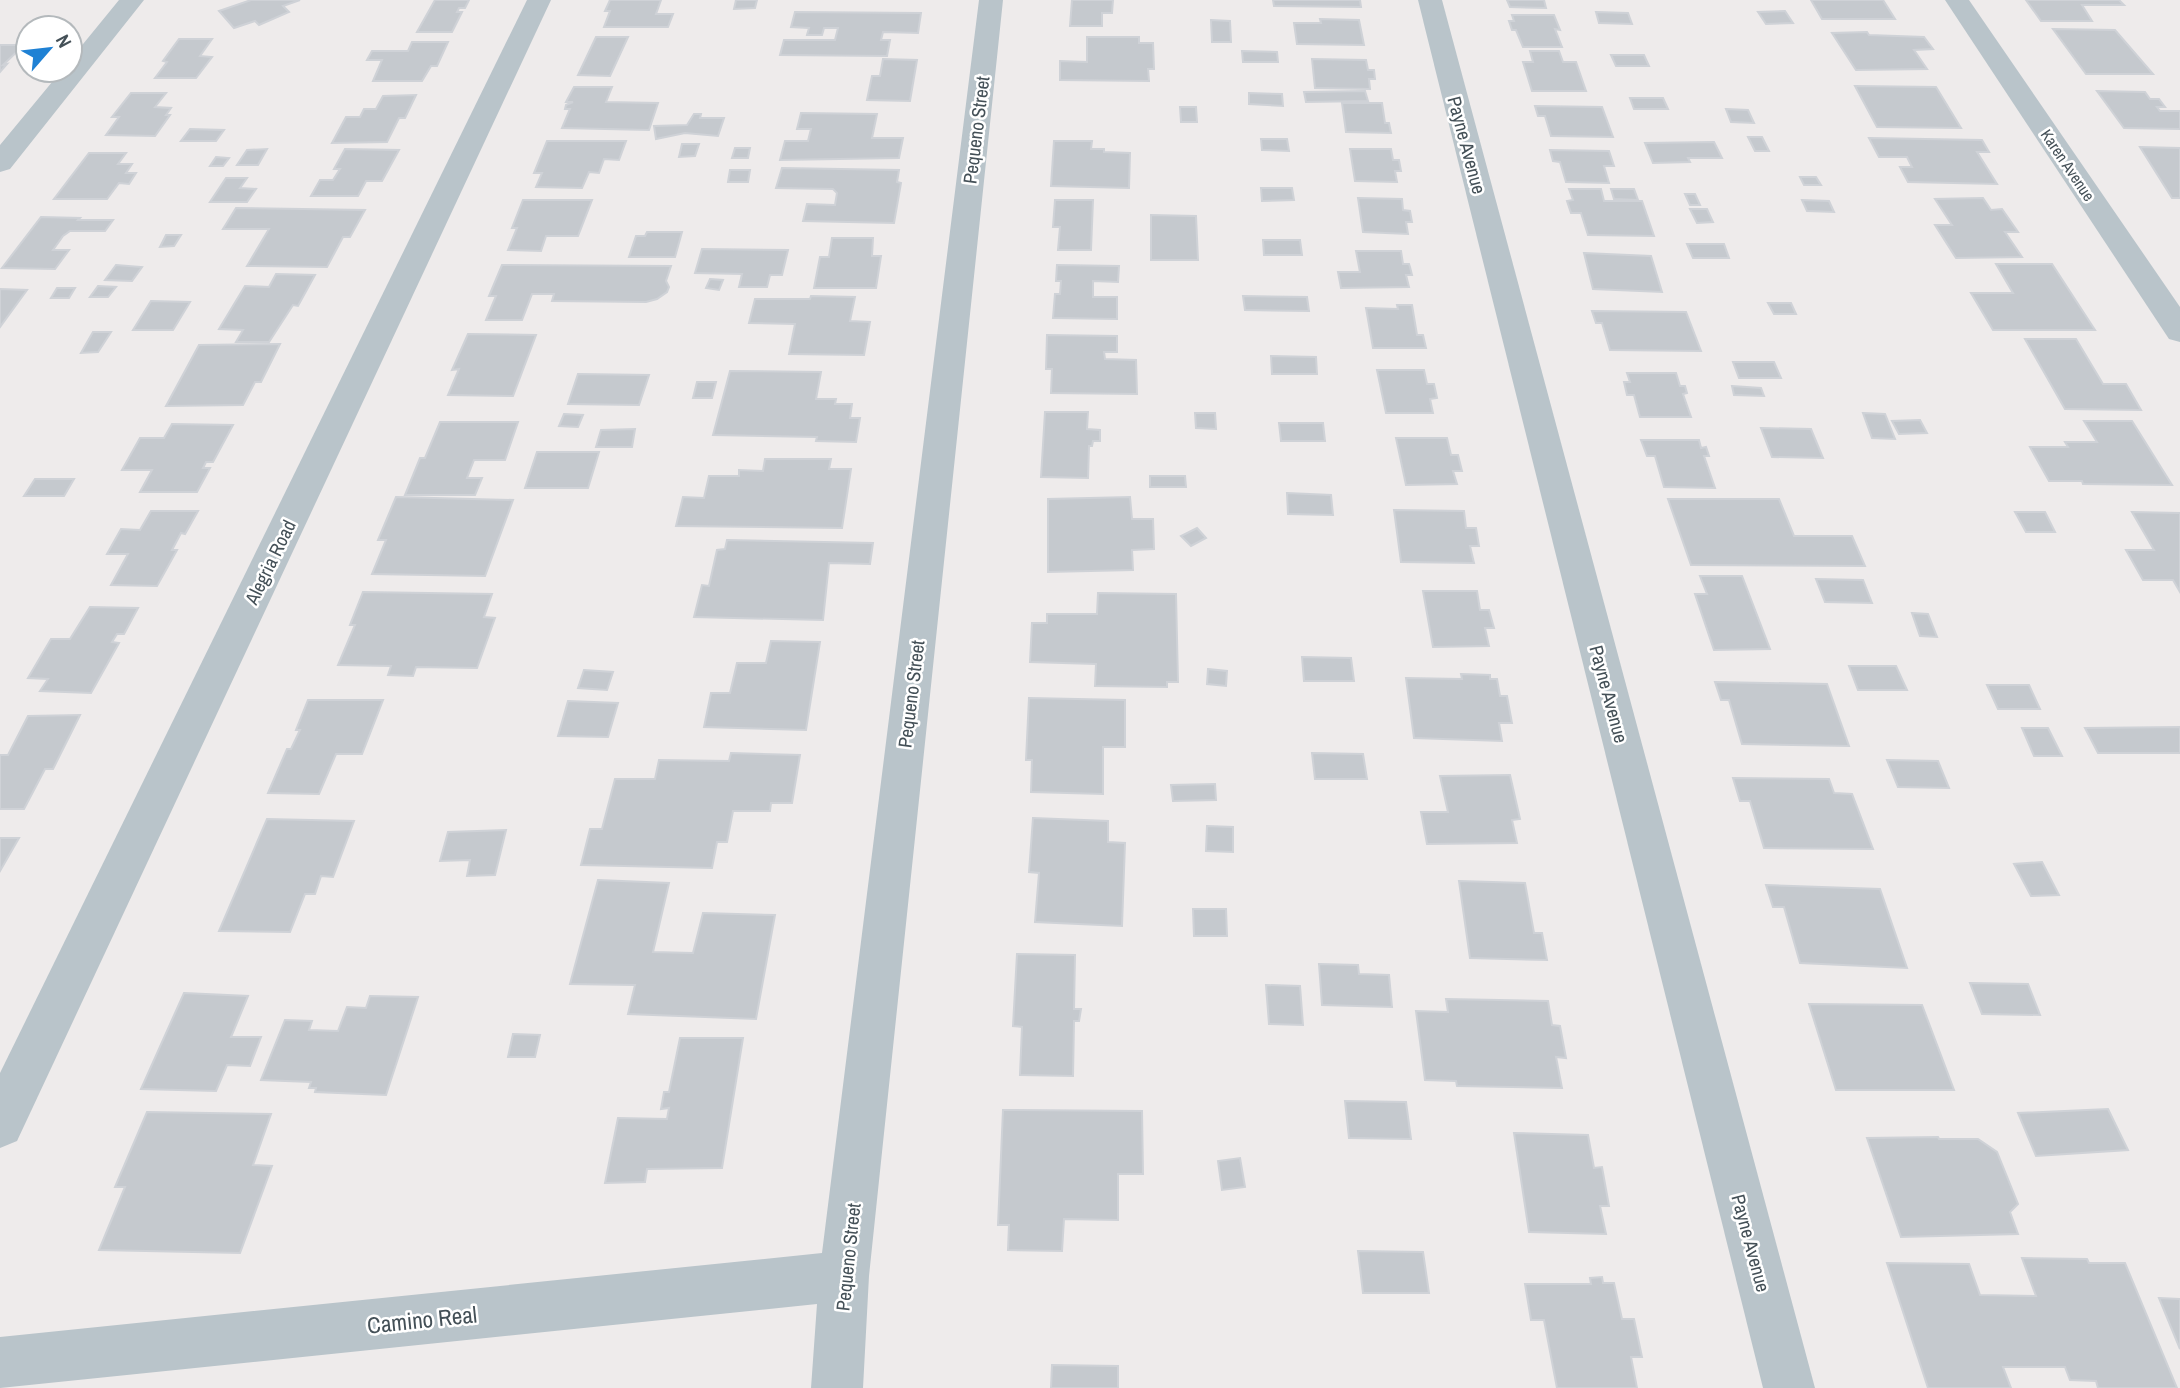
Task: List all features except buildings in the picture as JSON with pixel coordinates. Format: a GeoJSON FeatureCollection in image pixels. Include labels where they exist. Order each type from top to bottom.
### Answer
{"type":"FeatureCollection","features":[{"type":"Feature","properties":{"kind":"street"},"geometry":{"type":"LineString","coordinates":[[0,163],[132,0]]}},
{"type":"Feature","properties":{"kind":"street","name":"Alegria Road"},"geometry":{"type":"LineString","coordinates":[[0,1124],[539,0]]}},
{"type":"Feature","properties":{"kind":"street","name":"Pequeno Street"},"geometry":{"type":"LineString","coordinates":[[837,1388],[845,1276],[991,0]]}},
{"type":"Feature","properties":{"kind":"street","name":"Payne Avenue"},"geometry":{"type":"LineString","coordinates":[[1430,0],[1789,1388]]}},
{"type":"Feature","properties":{"kind":"street","name":"Karen Avenue"},"geometry":{"type":"LineString","coordinates":[[1956,0],[2180,331]]}},
{"type":"Feature","properties":{"kind":"street","name":"Camino Real"},"geometry":{"type":"LineString","coordinates":[[0,1363],[845,1276]]}}]}
